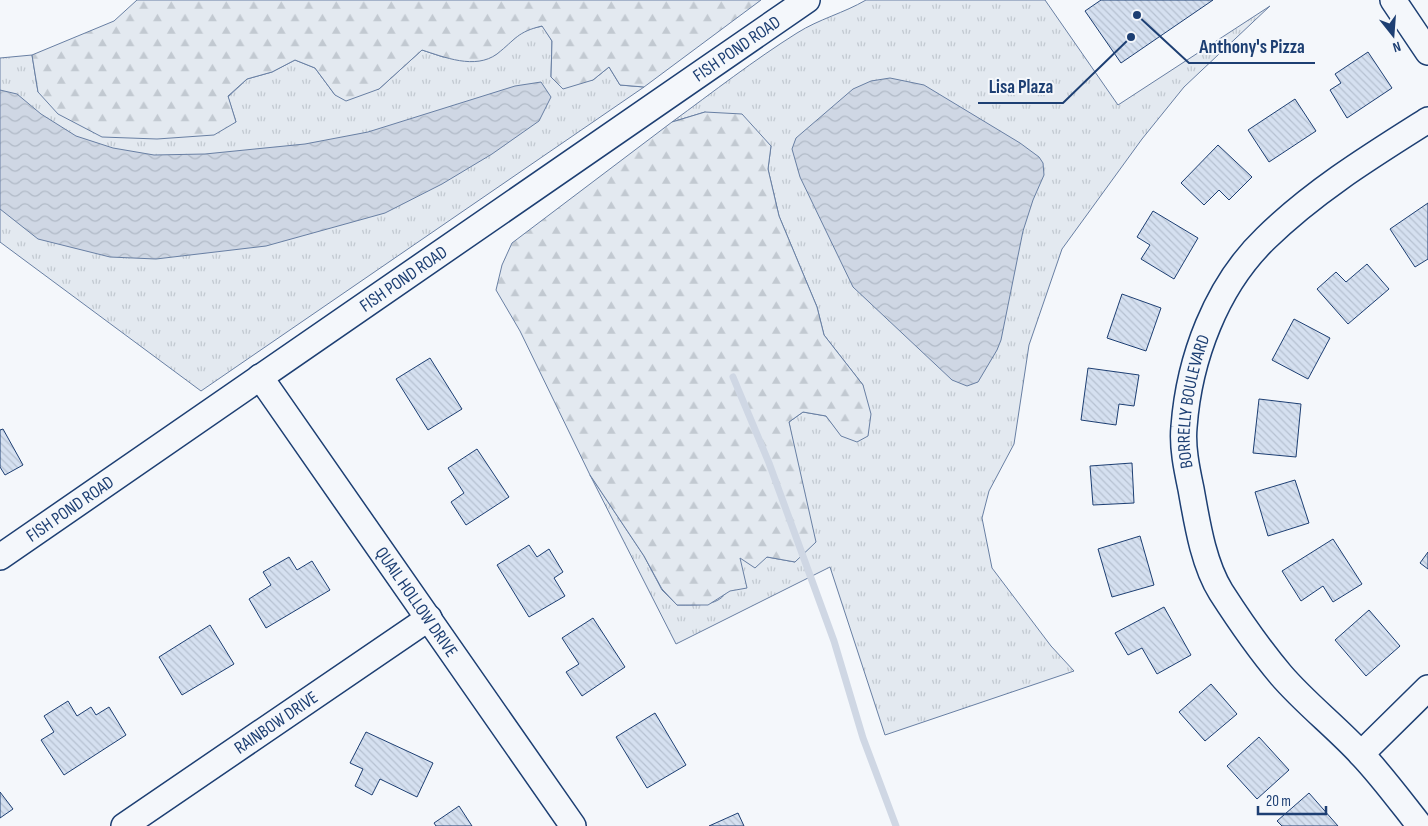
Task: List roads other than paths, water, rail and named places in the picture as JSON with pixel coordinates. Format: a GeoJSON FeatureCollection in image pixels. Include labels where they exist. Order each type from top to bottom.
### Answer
{"type":"FeatureCollection","features":[{"type":"Feature","properties":{"kind":"street","name":"FISH POND ROAD"},"geometry":{"type":"LineString","coordinates":[[0,556],[808,0]]}},
{"type":"Feature","properties":{"kind":"street"},"geometry":{"type":"LineString","coordinates":[[1393,0],[1428,52]]}},
{"type":"Feature","properties":{"kind":"street","name":"BORRELLY BOULEVARD"},"geometry":{"type":"LineString","coordinates":[[1420,826],[1361,754],[1282,676],[1248,633],[1219,589],[1206,556],[1196,515],[1187,470],[1184,428],[1193,368],[1210,320],[1233,280],[1264,240],[1318,193],[1428,120]]}},
{"type":"Feature","properties":{"kind":"street","name":"QUAIL HOLLOW DRIVE"},"geometry":{"type":"LineString","coordinates":[[260,377],[573,826]]}},
{"type":"Feature","properties":{"kind":"street","name":"RAINBOW DRIVE"},"geometry":{"type":"LineString","coordinates":[[124,826],[428,618]]}},
{"type":"Feature","properties":{"kind":"street"},"geometry":{"type":"LineString","coordinates":[[1361,754],[1428,688]]}},
{"type":"Feature","properties":{"kind":"water"},"geometry":{"type":"Polygon","coordinates":[[[890,78],[924,85],[1020,143],[1039,157],[1043,163],[1044,175],[1033,200],[1023,231],[1001,340],[978,382],[967,386],[952,380],[853,287],[800,177],[792,149],[796,138],[853,89],[871,81],[890,78]]]}},
{"type":"Feature","properties":{"kind":"water"},"geometry":{"type":"Polygon","coordinates":[[[541,82],[551,97],[539,121],[492,154],[442,184],[385,213],[266,246],[156,259],[110,257],[38,239],[0,209],[0,90],[17,94],[41,114],[76,136],[113,148],[154,155],[205,154],[305,144],[368,132],[515,86],[541,82]]]}},
{"type":"Feature","properties":{"kind":"waterway"},"geometry":{"type":"LineString","coordinates":[[733,377],[769,463],[834,641],[863,738],[896,826]]}},
{"type":"Feature","properties":{"kind":"place","name":"Anthony's Pizza"},"geometry":{"type":"Point","coordinates":[1137,15]}},
{"type":"Feature","properties":{"kind":"place","name":"Lisa Plaza"},"geometry":{"type":"Point","coordinates":[1131,37]}}]}
